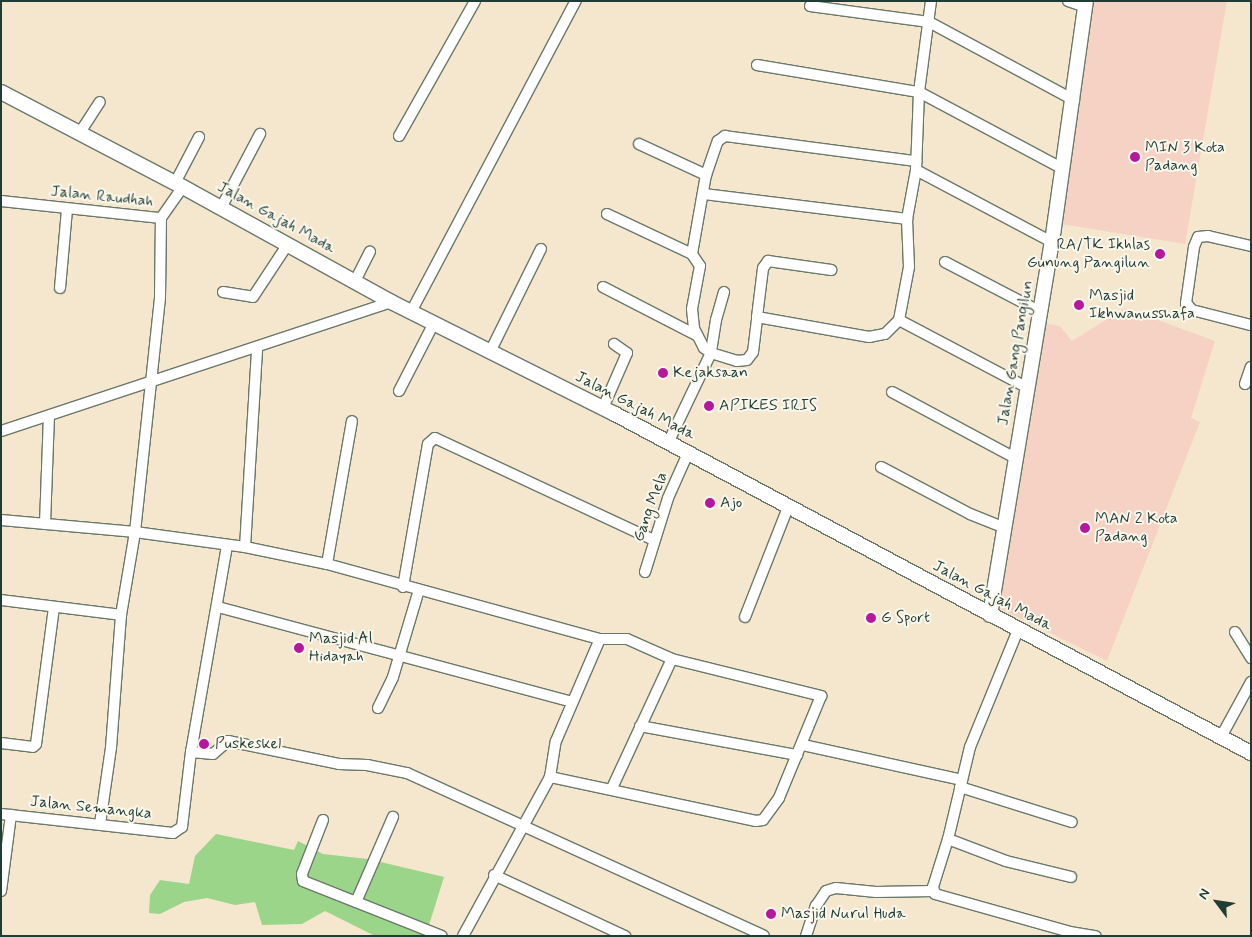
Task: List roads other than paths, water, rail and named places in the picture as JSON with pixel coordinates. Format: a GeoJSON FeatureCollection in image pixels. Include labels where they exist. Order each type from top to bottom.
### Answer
{"type":"FeatureCollection","features":[{"type":"Feature","properties":{"kind":"main road","name":"Jalan Gang Pangilun"},"geometry":{"type":"LineString","coordinates":[[990,615],[1052,242],[1074,100],[1085,4]]}},
{"type":"Feature","properties":{"kind":"main road","name":"Jalan Gajah Mada"},"geometry":{"type":"LineString","coordinates":[[1,92],[179,185],[391,302],[602,408],[1251,752]]}},
{"type":"Feature","properties":{"kind":"street"},"geometry":{"type":"LineString","coordinates":[[399,136],[475,1]]}},
{"type":"Feature","properties":{"kind":"street"},"geometry":{"type":"LineString","coordinates":[[411,312],[576,1]]}},
{"type":"Feature","properties":{"kind":"street"},"geometry":{"type":"LineString","coordinates":[[757,317],[869,336],[885,334],[899,320],[910,257],[907,219],[916,165],[919,92],[931,1]]}},
{"type":"Feature","properties":{"kind":"street"},"geometry":{"type":"LineString","coordinates":[[1068,1],[1085,4]]}},
{"type":"Feature","properties":{"kind":"street"},"geometry":{"type":"LineString","coordinates":[[810,6],[929,22],[1074,100]]}},
{"type":"Feature","properties":{"kind":"street"},"geometry":{"type":"LineString","coordinates":[[758,65],[919,92],[1063,169]]}},
{"type":"Feature","properties":{"kind":"street"},"geometry":{"type":"LineString","coordinates":[[79,134],[100,102]]}},
{"type":"Feature","properties":{"kind":"street"},"geometry":{"type":"LineString","coordinates":[[221,208],[260,134]]}},
{"type":"Feature","properties":{"kind":"street"},"geometry":{"type":"LineString","coordinates":[[692,254],[706,175],[718,141],[725,136],[916,165],[1052,242]]}},
{"type":"Feature","properties":{"kind":"street","name":"Jalan Raudhah"},"geometry":{"type":"LineString","coordinates":[[1,201],[161,218],[179,185],[199,137]]}},
{"type":"Feature","properties":{"kind":"street"},"geometry":{"type":"LineString","coordinates":[[639,144],[706,175]]}},
{"type":"Feature","properties":{"kind":"street"},"geometry":{"type":"LineString","coordinates":[[704,194],[907,219]]}},
{"type":"Feature","properties":{"kind":"street"},"geometry":{"type":"LineString","coordinates":[[60,288],[67,209]]}},
{"type":"Feature","properties":{"kind":"street"},"geometry":{"type":"LineString","coordinates":[[607,214],[692,254],[700,266],[692,309],[696,335]]}},
{"type":"Feature","properties":{"kind":"street"},"geometry":{"type":"LineString","coordinates":[[100,824],[112,748],[121,615],[135,532],[149,383],[160,297],[161,218]]}},
{"type":"Feature","properties":{"kind":"street"},"geometry":{"type":"LineString","coordinates":[[1251,246],[1202,234],[1198,236],[1194,247],[1186,302],[1192,310],[1251,325]]}},
{"type":"Feature","properties":{"kind":"street"},"geometry":{"type":"LineString","coordinates":[[223,292],[253,297],[288,244]]}},
{"type":"Feature","properties":{"kind":"street"},"geometry":{"type":"LineString","coordinates":[[490,352],[541,249]]}},
{"type":"Feature","properties":{"kind":"street"},"geometry":{"type":"LineString","coordinates":[[354,281],[370,252]]}},
{"type":"Feature","properties":{"kind":"street"},"geometry":{"type":"LineString","coordinates":[[603,287],[696,335],[711,353],[747,360],[755,344],[762,268],[768,261],[831,270]]}},
{"type":"Feature","properties":{"kind":"street"},"geometry":{"type":"LineString","coordinates":[[945,262],[1041,312]]}},
{"type":"Feature","properties":{"kind":"street"},"geometry":{"type":"LineString","coordinates":[[668,443],[711,353],[716,320],[724,292]]}},
{"type":"Feature","properties":{"kind":"street"},"geometry":{"type":"LineString","coordinates":[[1,432],[391,302]]}},
{"type":"Feature","properties":{"kind":"street"},"geometry":{"type":"LineString","coordinates":[[899,320],[1028,388]]}},
{"type":"Feature","properties":{"kind":"street"},"geometry":{"type":"LineString","coordinates":[[399,391],[434,323]]}},
{"type":"Feature","properties":{"kind":"street"},"geometry":{"type":"LineString","coordinates":[[602,408],[627,353],[614,344]]}},
{"type":"Feature","properties":{"kind":"street"},"geometry":{"type":"LineString","coordinates":[[245,547],[256,348]]}},
{"type":"Feature","properties":{"kind":"street"},"geometry":{"type":"LineString","coordinates":[[1245,384],[1251,367]]}},
{"type":"Feature","properties":{"kind":"street"},"geometry":{"type":"LineString","coordinates":[[892,392],[1015,458]]}},
{"type":"Feature","properties":{"kind":"street"},"geometry":{"type":"LineString","coordinates":[[45,524],[49,417]]}},
{"type":"Feature","properties":{"kind":"street"},"geometry":{"type":"LineString","coordinates":[[327,564],[352,421]]}},
{"type":"Feature","properties":{"kind":"street"},"geometry":{"type":"LineString","coordinates":[[403,587],[428,444],[435,438],[654,540]]}},
{"type":"Feature","properties":{"kind":"street","name":"Gang Mela"},"geometry":{"type":"LineString","coordinates":[[645,572],[654,540],[688,453]]}},
{"type":"Feature","properties":{"kind":"street"},"geometry":{"type":"LineString","coordinates":[[880,467],[1004,528]]}},
{"type":"Feature","properties":{"kind":"street"},"geometry":{"type":"LineString","coordinates":[[745,617],[788,507]]}},
{"type":"Feature","properties":{"kind":"street"},"geometry":{"type":"LineString","coordinates":[[1,520],[135,532],[227,544],[327,564],[403,587],[600,639],[627,639],[672,659],[818,693],[821,700],[779,798],[763,820],[756,821],[612,788],[550,777]]}},
{"type":"Feature","properties":{"kind":"street"},"geometry":{"type":"LineString","coordinates":[[227,544],[218,607],[191,752],[212,754],[228,741],[339,764],[367,765],[407,773],[522,826],[607,861],[764,936]]}},
{"type":"Feature","properties":{"kind":"street"},"geometry":{"type":"LineString","coordinates":[[378,708],[399,654],[419,590]]}},
{"type":"Feature","properties":{"kind":"street"},"geometry":{"type":"LineString","coordinates":[[1,600],[121,615]]}},
{"type":"Feature","properties":{"kind":"street"},"geometry":{"type":"LineString","coordinates":[[1,743],[33,747],[36,744],[54,607]]}},
{"type":"Feature","properties":{"kind":"street"},"geometry":{"type":"LineString","coordinates":[[218,607],[573,702]]}},
{"type":"Feature","properties":{"kind":"street"},"geometry":{"type":"LineString","coordinates":[[933,891],[948,840],[970,747],[1018,630]]}},
{"type":"Feature","properties":{"kind":"street"},"geometry":{"type":"LineString","coordinates":[[1235,632],[1251,658]]}},
{"type":"Feature","properties":{"kind":"street"},"geometry":{"type":"LineString","coordinates":[[463,936],[494,875],[550,777],[556,741],[600,639]]}},
{"type":"Feature","properties":{"kind":"street"},"geometry":{"type":"LineString","coordinates":[[612,788],[672,659]]}},
{"type":"Feature","properties":{"kind":"street"},"geometry":{"type":"LineString","coordinates":[[1221,737],[1251,682]]}},
{"type":"Feature","properties":{"kind":"street"},"geometry":{"type":"LineString","coordinates":[[640,726],[797,756]]}},
{"type":"Feature","properties":{"kind":"street"},"geometry":{"type":"LineString","coordinates":[[802,744],[961,783],[1072,822]]}},
{"type":"Feature","properties":{"kind":"street","name":"Jalan Semangka"},"geometry":{"type":"LineString","coordinates":[[6,814],[178,831],[185,819],[191,752]]}},
{"type":"Feature","properties":{"kind":"street"},"geometry":{"type":"LineString","coordinates":[[1,891],[6,814]]}},
{"type":"Feature","properties":{"kind":"street"},"geometry":{"type":"LineString","coordinates":[[356,902],[393,817]]}},
{"type":"Feature","properties":{"kind":"street"},"geometry":{"type":"LineString","coordinates":[[323,820],[302,878],[306,882],[442,936]]}},
{"type":"Feature","properties":{"kind":"street"},"geometry":{"type":"LineString","coordinates":[[948,840],[1006,861],[1070,877]]}},
{"type":"Feature","properties":{"kind":"street"},"geometry":{"type":"LineString","coordinates":[[494,875],[625,936]]}},
{"type":"Feature","properties":{"kind":"street"},"geometry":{"type":"LineString","coordinates":[[806,936],[816,906],[826,891],[836,888],[876,892],[933,891],[939,896],[1070,932],[1096,936]]}},
{"type":"Feature","properties":{"kind":"place","name":"MIN 3 Kota Padang"},"geometry":{"type":"Point","coordinates":[1135,157]}},
{"type":"Feature","properties":{"kind":"place","name":"RA/TK Ikhlas Gunung Pangilun"},"geometry":{"type":"Point","coordinates":[1160,254]}},
{"type":"Feature","properties":{"kind":"place","name":"Masjid Ikhwanusshafa"},"geometry":{"type":"Point","coordinates":[1079,305]}},
{"type":"Feature","properties":{"kind":"place","name":"Kejaksaan"},"geometry":{"type":"Point","coordinates":[663,373]}},
{"type":"Feature","properties":{"kind":"place","name":"APIKES IRIS"},"geometry":{"type":"Point","coordinates":[709,406]}},
{"type":"Feature","properties":{"kind":"place","name":"Ajo"},"geometry":{"type":"Point","coordinates":[710,503]}},
{"type":"Feature","properties":{"kind":"place","name":"MAN 2 Kota Padang"},"geometry":{"type":"Point","coordinates":[1085,528]}},
{"type":"Feature","properties":{"kind":"place","name":"G Sport"},"geometry":{"type":"Point","coordinates":[871,618]}},
{"type":"Feature","properties":{"kind":"place","name":"Masjid Al Hidayah"},"geometry":{"type":"Point","coordinates":[299,648]}},
{"type":"Feature","properties":{"kind":"place","name":"Puskeskel"},"geometry":{"type":"Point","coordinates":[204,744]}},
{"type":"Feature","properties":{"kind":"place","name":"Masjid Nurul Huda"},"geometry":{"type":"Point","coordinates":[771,914]}}]}
